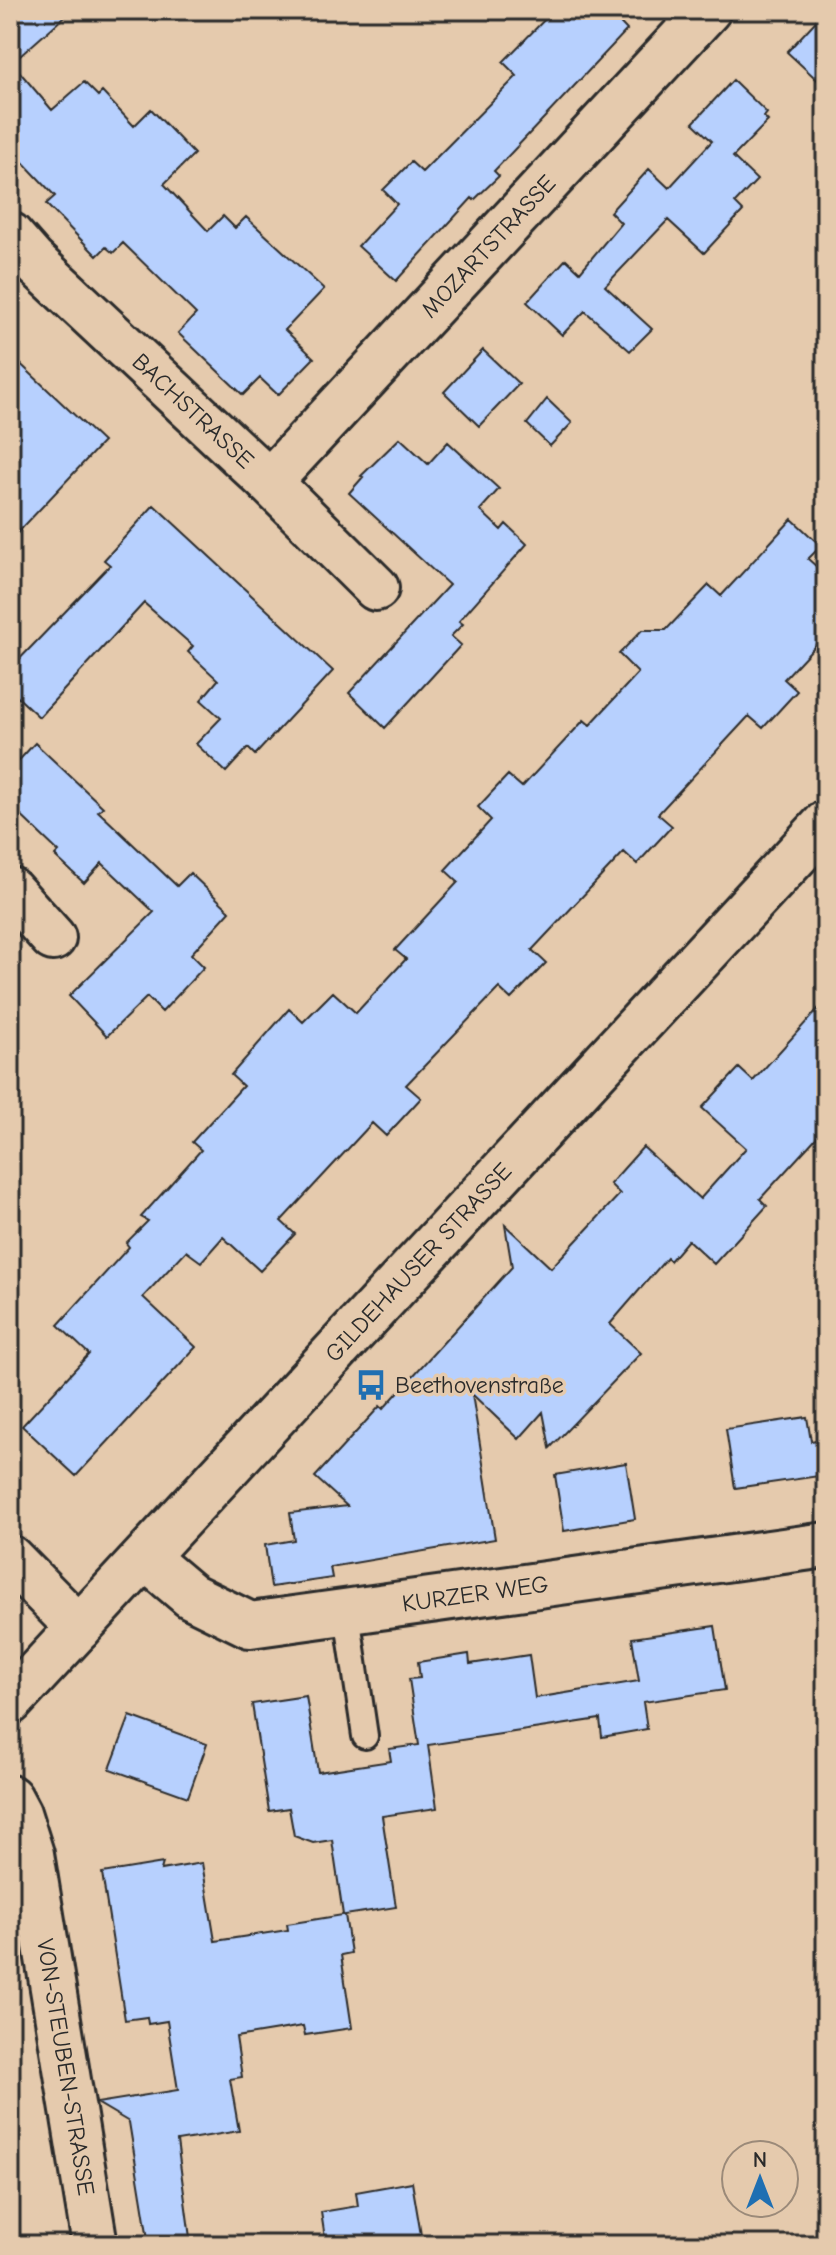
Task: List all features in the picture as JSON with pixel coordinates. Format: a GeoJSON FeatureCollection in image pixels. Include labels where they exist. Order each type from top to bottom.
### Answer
{"type":"FeatureCollection","features":[{"type":"Feature","properties":{"kind":"street","name":"MOZARTSTRASSE"},"geometry":{"type":"LineString","coordinates":[[269,482],[708,10]]}},
{"type":"Feature","properties":{"kind":"street","name":"BACHSTRASSE"},"geometry":{"type":"LineString","coordinates":[[17,257],[269,482],[376,588]]}},
{"type":"Feature","properties":{"kind":"street","name":"GILDEHAUSER STRASSE"},"geometry":{"type":"LineString","coordinates":[[10,1702],[826,823]]}},
{"type":"Feature","properties":{"kind":"street"},"geometry":{"type":"LineString","coordinates":[[10,890],[53,938]]}},
{"type":"Feature","properties":{"kind":"street","name":"KURZER WEG"},"geometry":{"type":"LineString","coordinates":[[146,1558],[191,1596],[250,1625],[347,1614],[826,1545]]}},
{"type":"Feature","properties":{"kind":"street"},"geometry":{"type":"LineString","coordinates":[[10,1558],[79,1628]]}},
{"type":"Feature","properties":{"kind":"street","name":"VON-STEUBEN-STRASSE"},"geometry":{"type":"LineString","coordinates":[[10,1798],[31,1854],[95,2245]]}},
{"type":"Feature","properties":{"kind":"lane"},"geometry":{"type":"LineString","coordinates":[[347,1614],[365,1736]]}},
{"type":"Feature","properties":{"kind":"building"},"geometry":{"type":"Polygon","coordinates":[[[10,10],[72,10],[12,63],[52,110],[84,82],[98,96],[102,92],[134,126],[151,109],[194,154],[164,184],[208,231],[223,216],[235,228],[246,217],[324,289],[285,330],[314,358],[278,395],[260,378],[243,395],[178,333],[196,314],[123,243],[113,253],[106,247],[97,256],[46,204],[55,196],[19,158],[10,158],[10,10]]]}},
{"type":"Feature","properties":{"kind":"building"},"geometry":{"type":"Polygon","coordinates":[[[554,10],[608,10],[627,30],[494,171],[499,176],[474,200],[472,198],[396,281],[358,246],[397,204],[383,190],[411,162],[422,172],[517,76],[503,62],[554,10]]]}},
{"type":"Feature","properties":{"kind":"building"},"geometry":{"type":"Polygon","coordinates":[[[826,10],[826,88],[787,52],[826,10]]]}},
{"type":"Feature","properties":{"kind":"building"},"geometry":{"type":"Polygon","coordinates":[[[733,80],[767,113],[764,117],[768,121],[733,157],[757,180],[735,203],[743,211],[704,253],[668,220],[605,286],[652,329],[630,351],[585,311],[562,335],[527,302],[566,259],[580,272],[621,223],[610,212],[649,169],[669,188],[712,141],[693,123],[733,80]]]}},
{"type":"Feature","properties":{"kind":"building"},"geometry":{"type":"Polygon","coordinates":[[[483,350],[519,384],[479,426],[444,392],[483,350]]]}},
{"type":"Feature","properties":{"kind":"building"},"geometry":{"type":"Polygon","coordinates":[[[10,354],[103,442],[10,541],[10,354]]]}},
{"type":"Feature","properties":{"kind":"building"},"geometry":{"type":"Polygon","coordinates":[[[547,399],[572,423],[550,446],[527,424],[547,399]]]}},
{"type":"Feature","properties":{"kind":"building"},"geometry":{"type":"Polygon","coordinates":[[[400,438],[428,464],[448,442],[499,489],[480,510],[501,530],[506,524],[527,544],[459,621],[463,624],[451,636],[461,645],[385,728],[349,693],[449,585],[349,493],[361,476],[400,438]]]}},
{"type":"Feature","properties":{"kind":"building"},"geometry":{"type":"Polygon","coordinates":[[[154,505],[333,671],[255,755],[248,748],[226,772],[196,744],[221,718],[201,700],[218,680],[188,652],[193,646],[144,603],[39,717],[10,690],[10,669],[110,565],[104,560],[154,505]]]}},
{"type":"Feature","properties":{"kind":"building"},"geometry":{"type":"Polygon","coordinates":[[[792,519],[821,546],[808,559],[826,575],[826,634],[784,679],[797,691],[763,728],[749,716],[658,814],[672,826],[637,864],[624,852],[532,950],[546,963],[511,999],[499,988],[406,1085],[421,1098],[386,1136],[372,1123],[281,1221],[295,1234],[260,1271],[223,1237],[201,1262],[186,1251],[143,1297],[196,1347],[76,1476],[22,1426],[89,1354],[58,1325],[129,1247],[126,1243],[148,1221],[141,1217],[201,1150],[192,1142],[243,1086],[231,1075],[289,1009],[303,1022],[333,992],[356,1013],[406,959],[395,950],[458,882],[445,870],[491,820],[478,807],[508,775],[522,787],[584,720],[590,725],[638,673],[619,654],[642,630],[666,630],[709,585],[721,596],[792,519]]]}},
{"type":"Feature","properties":{"kind":"building"},"geometry":{"type":"Polygon","coordinates":[[[35,743],[103,807],[98,811],[177,886],[190,873],[230,911],[191,954],[204,967],[162,1012],[147,997],[107,1036],[69,996],[154,912],[102,863],[84,883],[55,856],[59,852],[10,805],[10,770],[35,743]]]}},
{"type":"Feature","properties":{"kind":"building"},"geometry":{"type":"Polygon","coordinates":[[[826,1000],[826,1127],[760,1199],[767,1206],[714,1264],[688,1240],[670,1261],[667,1258],[610,1324],[641,1353],[550,1448],[543,1412],[519,1439],[472,1394],[495,1539],[330,1567],[332,1578],[271,1587],[265,1545],[294,1540],[290,1513],[347,1506],[315,1477],[380,1406],[383,1409],[512,1267],[505,1225],[551,1268],[620,1194],[610,1184],[643,1147],[700,1199],[746,1148],[702,1108],[739,1068],[753,1081],[826,1000]]]}},
{"type":"Feature","properties":{"kind":"building"},"geometry":{"type":"Polygon","coordinates":[[[807,1417],[811,1441],[826,1438],[826,1475],[735,1488],[726,1429],[807,1417]]]}},
{"type":"Feature","properties":{"kind":"building"},"geometry":{"type":"Polygon","coordinates":[[[626,1463],[635,1519],[564,1531],[555,1475],[626,1463]]]}},
{"type":"Feature","properties":{"kind":"building"},"geometry":{"type":"Polygon","coordinates":[[[715,1626],[725,1690],[643,1702],[647,1729],[602,1737],[600,1719],[428,1745],[437,1808],[382,1816],[396,1907],[345,1915],[351,1953],[341,1955],[352,2028],[305,2035],[303,2026],[236,2037],[242,2077],[230,2079],[239,2131],[177,2141],[191,2245],[149,2245],[129,2122],[97,2103],[178,2090],[167,2021],[148,2024],[147,2017],[125,2020],[102,1873],[163,1863],[161,1870],[202,1863],[215,1941],[288,1930],[287,1924],[343,1915],[332,1840],[313,1843],[294,1836],[289,1808],[269,1811],[252,1704],[306,1696],[318,1772],[391,1761],[389,1749],[419,1745],[409,1679],[420,1678],[418,1662],[469,1654],[470,1664],[529,1655],[535,1698],[639,1681],[632,1638],[715,1626]]]}},
{"type":"Feature","properties":{"kind":"building"},"geometry":{"type":"Polygon","coordinates":[[[130,1716],[207,1744],[188,1797],[110,1769],[130,1716]]]}},
{"type":"Feature","properties":{"kind":"building"},"geometry":{"type":"Polygon","coordinates":[[[412,2182],[421,2235],[361,2245],[326,2245],[321,2212],[358,2206],[356,2192],[412,2182]]]}},
{"type":"Feature","properties":{"kind":"place","name":"Beethovenstraße"},"geometry":{"type":"Point","coordinates":[371,1385]}}]}
